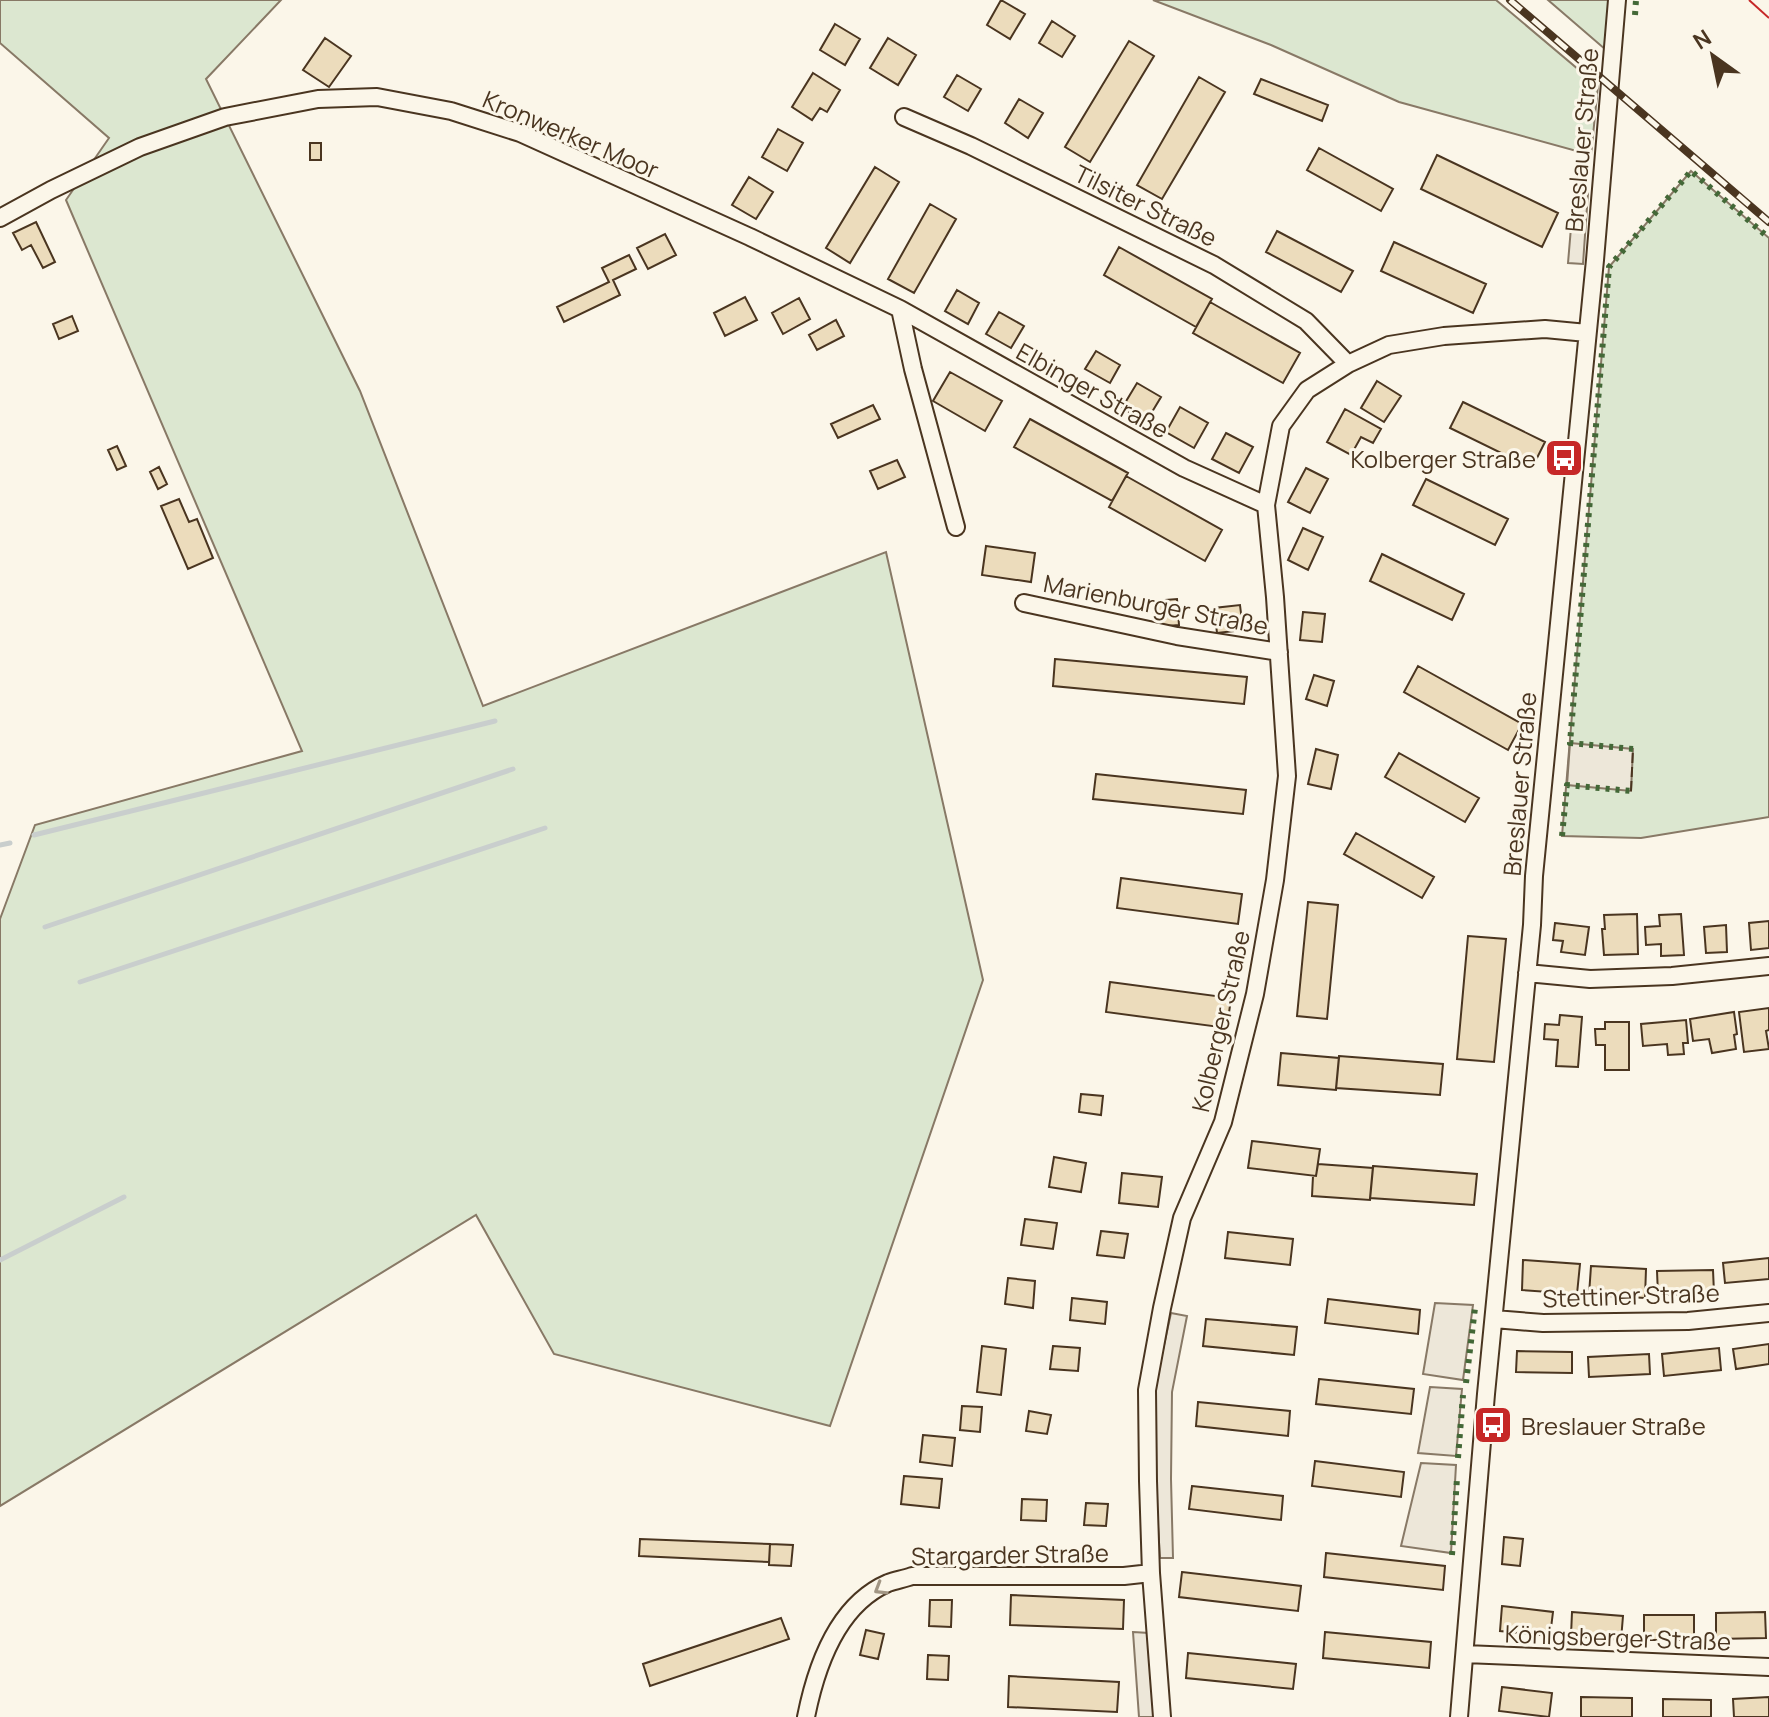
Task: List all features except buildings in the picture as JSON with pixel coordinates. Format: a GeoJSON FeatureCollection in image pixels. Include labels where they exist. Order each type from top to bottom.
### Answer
{"type":"FeatureCollection","features":[{"type":"Feature","properties":{"kind":"street","name":"Breslauer Straße"},"geometry":{"type":"LineString","coordinates":[[1459,1717],[1617,0]]}},
{"type":"Feature","properties":{"kind":"street","name":"Kronwerker Moor"},"geometry":{"type":"LineString","coordinates":[[0,218],[140,147],[225,117],[318,99],[377,97],[451,111],[520,133],[900,309]]}},
{"type":"Feature","properties":{"kind":"street","name":"Tilsiter Straße"},"geometry":{"type":"LineString","coordinates":[[904,117],[971,146],[1214,265],[1306,321],[1348,364]]}},
{"type":"Feature","properties":{"kind":"street","name":"Elbinger Straße"},"geometry":{"type":"LineString","coordinates":[[900,309],[1184,468],[1266,505]]}},
{"type":"Feature","properties":{"kind":"street"},"geometry":{"type":"LineString","coordinates":[[900,309],[956,527]]}},
{"type":"Feature","properties":{"kind":"street","name":"Kolberger Straße"},"geometry":{"type":"LineString","coordinates":[[1162,1717],[1151,1573],[1147,1390],[1182,1218],[1223,1122],[1255,994],[1275,880],[1287,776],[1266,505],[1281,426],[1307,390],[1348,364],[1389,345],[1444,336],[1545,329],[1587,333]]}},
{"type":"Feature","properties":{"kind":"street","name":"Marienburger Straße"},"geometry":{"type":"LineString","coordinates":[[1024,603],[1177,636],[1279,652]]}},
{"type":"Feature","properties":{"kind":"street"},"geometry":{"type":"LineString","coordinates":[[1527,973],[1590,979],[1672,976],[1769,966]]}},
{"type":"Feature","properties":{"kind":"street","name":"Stettiner Straße"},"geometry":{"type":"LineString","coordinates":[[1494,1319],[1543,1323],[1688,1321],[1769,1313]]}},
{"type":"Feature","properties":{"kind":"street","name":"Stargarder Straße"},"geometry":{"type":"LineString","coordinates":[[806,1717],[829,1643],[855,1606],[887,1584],[912,1576],[1124,1576],[1151,1573]]}},
{"type":"Feature","properties":{"kind":"street","name":"Königsberger Straße"},"geometry":{"type":"LineString","coordinates":[[1465,1654],[1769,1667]]}},
{"type":"Feature","properties":{"kind":"green space"},"geometry":{"type":"Polygon","coordinates":[[[0,0],[281,0],[206,79],[360,391],[483,706],[886,552],[983,980],[830,1426],[554,1354],[476,1215],[0,1506],[0,919],[35,825],[302,751],[66,200],[109,138],[0,43],[0,0]]]}},
{"type":"Feature","properties":{"kind":"green space"},"geometry":{"type":"Polygon","coordinates":[[[1153,0],[1496,0],[1598,86],[1591,155],[1399,102],[1271,45],[1153,0]]]}},
{"type":"Feature","properties":{"kind":"green space"},"geometry":{"type":"Polygon","coordinates":[[[1548,0],[1617,0],[1613,56],[1548,0]]]}},
{"type":"Feature","properties":{"kind":"green space"},"geometry":{"type":"Polygon","coordinates":[[[1691,171],[1769,238],[1769,817],[1641,838],[1562,836],[1609,267],[1691,171]]]}},
{"type":"Feature","properties":{"kind":"shaded area"},"geometry":{"type":"Polygon","coordinates":[[[1574,192],[1588,193],[1583,264],[1568,263],[1574,192]]]}},
{"type":"Feature","properties":{"kind":"shaded area"},"geometry":{"type":"Polygon","coordinates":[[[1570,743],[1633,749],[1631,791],[1567,785],[1570,743]]]}},
{"type":"Feature","properties":{"kind":"shaded area"},"geometry":{"type":"Polygon","coordinates":[[[1435,1303],[1473,1305],[1463,1380],[1423,1374],[1435,1303]]]}},
{"type":"Feature","properties":{"kind":"shaded area"},"geometry":{"type":"Polygon","coordinates":[[[1171,1313],[1187,1316],[1172,1392],[1173,1558],[1160,1558],[1154,1391],[1171,1313]]]}},
{"type":"Feature","properties":{"kind":"shaded area"},"geometry":{"type":"Polygon","coordinates":[[[1430,1387],[1462,1389],[1456,1456],[1418,1453],[1430,1387]]]}},
{"type":"Feature","properties":{"kind":"shaded area"},"geometry":{"type":"Polygon","coordinates":[[[1421,1463],[1456,1465],[1451,1553],[1401,1546],[1421,1463]]]}},
{"type":"Feature","properties":{"kind":"shaded area"},"geometry":{"type":"Polygon","coordinates":[[[1133,1632],[1149,1633],[1154,1717],[1139,1717],[1133,1632]]]}},
{"type":"Feature","properties":{"kind":"waterway"},"geometry":{"type":"LineString","coordinates":[[34,835],[495,721]]}},
{"type":"Feature","properties":{"kind":"waterway"},"geometry":{"type":"LineString","coordinates":[[45,927],[513,769]]}},
{"type":"Feature","properties":{"kind":"waterway"},"geometry":{"type":"LineString","coordinates":[[80,982],[545,828]]}},
{"type":"Feature","properties":{"kind":"waterway"},"geometry":{"type":"LineString","coordinates":[[0,845],[10,843]]}},
{"type":"Feature","properties":{"kind":"waterway"},"geometry":{"type":"LineString","coordinates":[[0,1260],[124,1197]]}},
{"type":"Feature","properties":{"kind":"railway"},"geometry":{"type":"LineString","coordinates":[[1510,0],[1769,222]]}},
{"type":"Feature","properties":{"kind":"hedge"},"geometry":{"type":"LineString","coordinates":[[1635,15],[1636,0]]}},
{"type":"Feature","properties":{"kind":"hedge"},"geometry":{"type":"LineString","coordinates":[[1633,749],[1570,743],[1609,267],[1691,171],[1769,238]]}},
{"type":"Feature","properties":{"kind":"hedge"},"geometry":{"type":"LineString","coordinates":[[1562,836],[1567,785],[1631,791]]}},
{"type":"Feature","properties":{"kind":"hedge"},"geometry":{"type":"LineString","coordinates":[[1466,1383],[1475,1308]]}},
{"type":"Feature","properties":{"kind":"hedge"},"geometry":{"type":"LineString","coordinates":[[1458,1458],[1463,1395]]}},
{"type":"Feature","properties":{"kind":"hedge"},"geometry":{"type":"LineString","coordinates":[[1452,1555],[1457,1478]]}},
{"type":"Feature","properties":{"kind":"fence"},"geometry":{"type":"LineString","coordinates":[[1631,791],[1633,749]]}},
{"type":"Feature","properties":{"kind":"power"},"geometry":{"type":"LineString","coordinates":[[1749,0],[1769,18]]}},
{"type":"Feature","properties":{"kind":"place","name":"Kolberger Straße"},"geometry":{"type":"Point","coordinates":[1564,458]}},
{"type":"Feature","properties":{"kind":"place","name":"Breslauer Straße"},"geometry":{"type":"Point","coordinates":[1493,1425]}}]}
